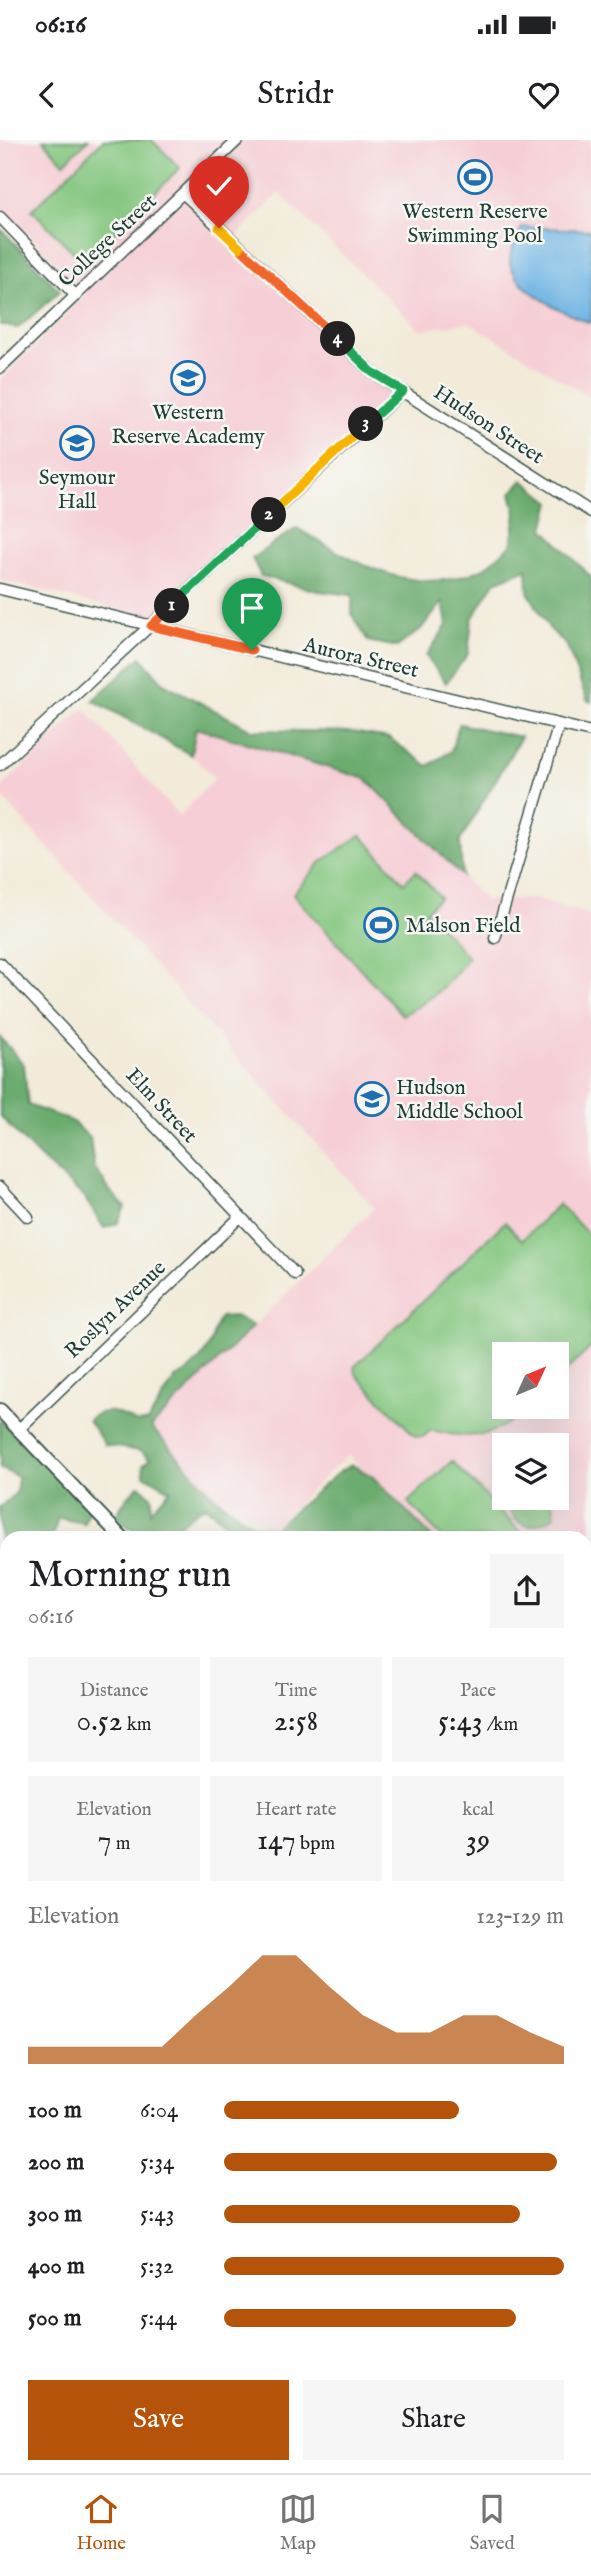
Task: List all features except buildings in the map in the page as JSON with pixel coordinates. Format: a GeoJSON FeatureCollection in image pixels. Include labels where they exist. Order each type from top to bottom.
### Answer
{"type":"FeatureCollection","features":[{"type":"Feature","properties":{"kind":"main road"},"geometry":{"type":"LineString","coordinates":[[0,1410],[115,1531]]}},
{"type":"Feature","properties":{"kind":"street","name":"College Street"},"geometry":{"type":"LineString","coordinates":[[0,368],[239,140]]}},
{"type":"Feature","properties":{"kind":"street","name":"Hudson Street"},"geometry":{"type":"LineString","coordinates":[[184,194],[372,372],[591,512]]}},
{"type":"Feature","properties":{"kind":"street"},"geometry":{"type":"LineString","coordinates":[[0,217],[76,296]]}},
{"type":"Feature","properties":{"kind":"street"},"geometry":{"type":"LineString","coordinates":[[0,765],[403,391]]}},
{"type":"Feature","properties":{"kind":"street","name":"Aurora Street"},"geometry":{"type":"LineString","coordinates":[[0,589],[591,732]]}},
{"type":"Feature","properties":{"kind":"street"},"geometry":{"type":"LineString","coordinates":[[495,938],[559,724]]}},
{"type":"Feature","properties":{"kind":"street","name":"Elm Street"},"geometry":{"type":"LineString","coordinates":[[0,962],[295,1274]]}},
{"type":"Feature","properties":{"kind":"street"},"geometry":{"type":"LineString","coordinates":[[0,1187],[28,1217]]}},
{"type":"Feature","properties":{"kind":"street","name":"Roslyn Avenue"},"geometry":{"type":"LineString","coordinates":[[18,1430],[240,1217]]}},
{"type":"Feature","properties":{"kind":"shaded area","name":"Western Reserve Academy"},"geometry":{"type":"Polygon","coordinates":[[[0,140],[591,140],[591,398],[469,322],[420,330],[279,193],[230,243],[390,389],[390,398],[152,618],[0,580],[0,380],[86,294],[0,206],[0,140]]]}},
{"type":"Feature","properties":{"kind":"shaded area"},"geometry":{"type":"Polygon","coordinates":[[[84,708],[179,816],[215,778],[191,755],[195,728],[366,779],[485,900],[534,899],[591,915],[591,1531],[421,1531],[348,1455],[272,1527],[214,1496],[151,1426],[374,1208],[0,795],[0,788],[84,708]]]}},
{"type":"Feature","properties":{"kind":"green space"},"geometry":{"type":"Polygon","coordinates":[[[43,140],[88,140],[64,163],[43,140]]]}},
{"type":"Feature","properties":{"kind":"green space"},"geometry":{"type":"Polygon","coordinates":[[[103,140],[152,140],[180,168],[84,263],[32,210],[103,140]]]}},
{"type":"Feature","properties":{"kind":"green space"},"geometry":{"type":"Polygon","coordinates":[[[2,230],[60,291],[18,328],[0,325],[2,230]]]}},
{"type":"Feature","properties":{"kind":"green space"},"geometry":{"type":"Polygon","coordinates":[[[523,480],[551,502],[544,529],[591,577],[591,702],[587,700],[567,646],[549,628],[528,592],[527,569],[495,582],[472,619],[468,654],[446,683],[426,656],[447,625],[443,602],[420,630],[397,647],[368,641],[352,615],[352,595],[318,591],[261,576],[252,558],[297,528],[340,553],[386,573],[433,581],[457,578],[486,567],[511,545],[516,513],[511,493],[523,480]]]}},
{"type":"Feature","properties":{"kind":"green space"},"geometry":{"type":"Polygon","coordinates":[[[141,657],[163,683],[252,730],[352,732],[389,738],[428,766],[451,751],[459,724],[521,737],[460,841],[462,876],[366,779],[196,728],[191,755],[93,700],[141,657]]]}},
{"type":"Feature","properties":{"kind":"green space","name":"Malson Field"},"geometry":{"type":"Polygon","coordinates":[[[361,835],[404,883],[416,871],[440,897],[426,911],[468,957],[439,990],[402,1015],[293,894],[321,862],[361,835]]]}},
{"type":"Feature","properties":{"kind":"green space"},"geometry":{"type":"Polygon","coordinates":[[[0,1037],[24,1065],[28,1105],[72,1121],[90,1138],[94,1167],[125,1207],[118,1223],[104,1228],[84,1197],[37,1155],[0,1116],[0,1037]]]}},
{"type":"Feature","properties":{"kind":"green space"},"geometry":{"type":"Polygon","coordinates":[[[559,1204],[591,1237],[591,1347],[569,1368],[569,1342],[492,1342],[492,1419],[513,1419],[494,1431],[472,1436],[431,1430],[423,1437],[415,1436],[357,1376],[354,1367],[505,1222],[522,1240],[559,1204]]]}},
{"type":"Feature","properties":{"kind":"green space"},"geometry":{"type":"Polygon","coordinates":[[[235,1316],[253,1326],[151,1427],[214,1496],[253,1525],[274,1528],[340,1471],[352,1465],[372,1476],[426,1531],[230,1531],[225,1522],[205,1506],[171,1531],[135,1531],[115,1517],[139,1485],[152,1497],[151,1511],[170,1490],[144,1475],[143,1465],[150,1459],[140,1451],[105,1445],[88,1420],[101,1413],[113,1412],[137,1423],[148,1421],[175,1378],[196,1364],[204,1353],[220,1317],[235,1316]]]}},
{"type":"Feature","properties":{"kind":"green space"},"geometry":{"type":"Polygon","coordinates":[[[0,1420],[89,1509],[84,1523],[58,1518],[54,1531],[0,1531],[0,1507],[16,1493],[18,1477],[0,1468],[0,1420]]]}},
{"type":"Feature","properties":{"kind":"green space"},"geometry":{"type":"Polygon","coordinates":[[[452,1461],[492,1503],[492,1510],[499,1510],[519,1531],[435,1531],[408,1502],[452,1461]]]}},
{"type":"Feature","properties":{"kind":"green space"},"geometry":{"type":"Polygon","coordinates":[[[511,1510],[554,1510],[555,1516],[531,1525],[518,1521],[511,1510]]]}},
{"type":"Feature","properties":{"kind":"water"},"geometry":{"type":"Polygon","coordinates":[[[522,227],[591,230],[591,323],[541,299],[519,279],[512,269],[510,258],[522,227]]]}},
{"type":"Feature","properties":{"kind":"place","name":"Western Reserve Swimming Pool"},"geometry":{"type":"Point","coordinates":[475,177]}},
{"type":"Feature","properties":{"kind":"place","name":"Western Reserve Academy"},"geometry":{"type":"Point","coordinates":[188,378]}},
{"type":"Feature","properties":{"kind":"place","name":"Seymour Hall"},"geometry":{"type":"Point","coordinates":[77,443]}},
{"type":"Feature","properties":{"kind":"place","name":"Malson Field"},"geometry":{"type":"Point","coordinates":[381,925]}},
{"type":"Feature","properties":{"kind":"place","name":"Hudson Middle School"},"geometry":{"type":"Point","coordinates":[372,1099]}},
{"type":"Feature","properties":{"kind":"route"},"geometry":{"type":"LineString","coordinates":[[219,228],[372,372],[403,391],[151,626],[252,650]]}}]}
